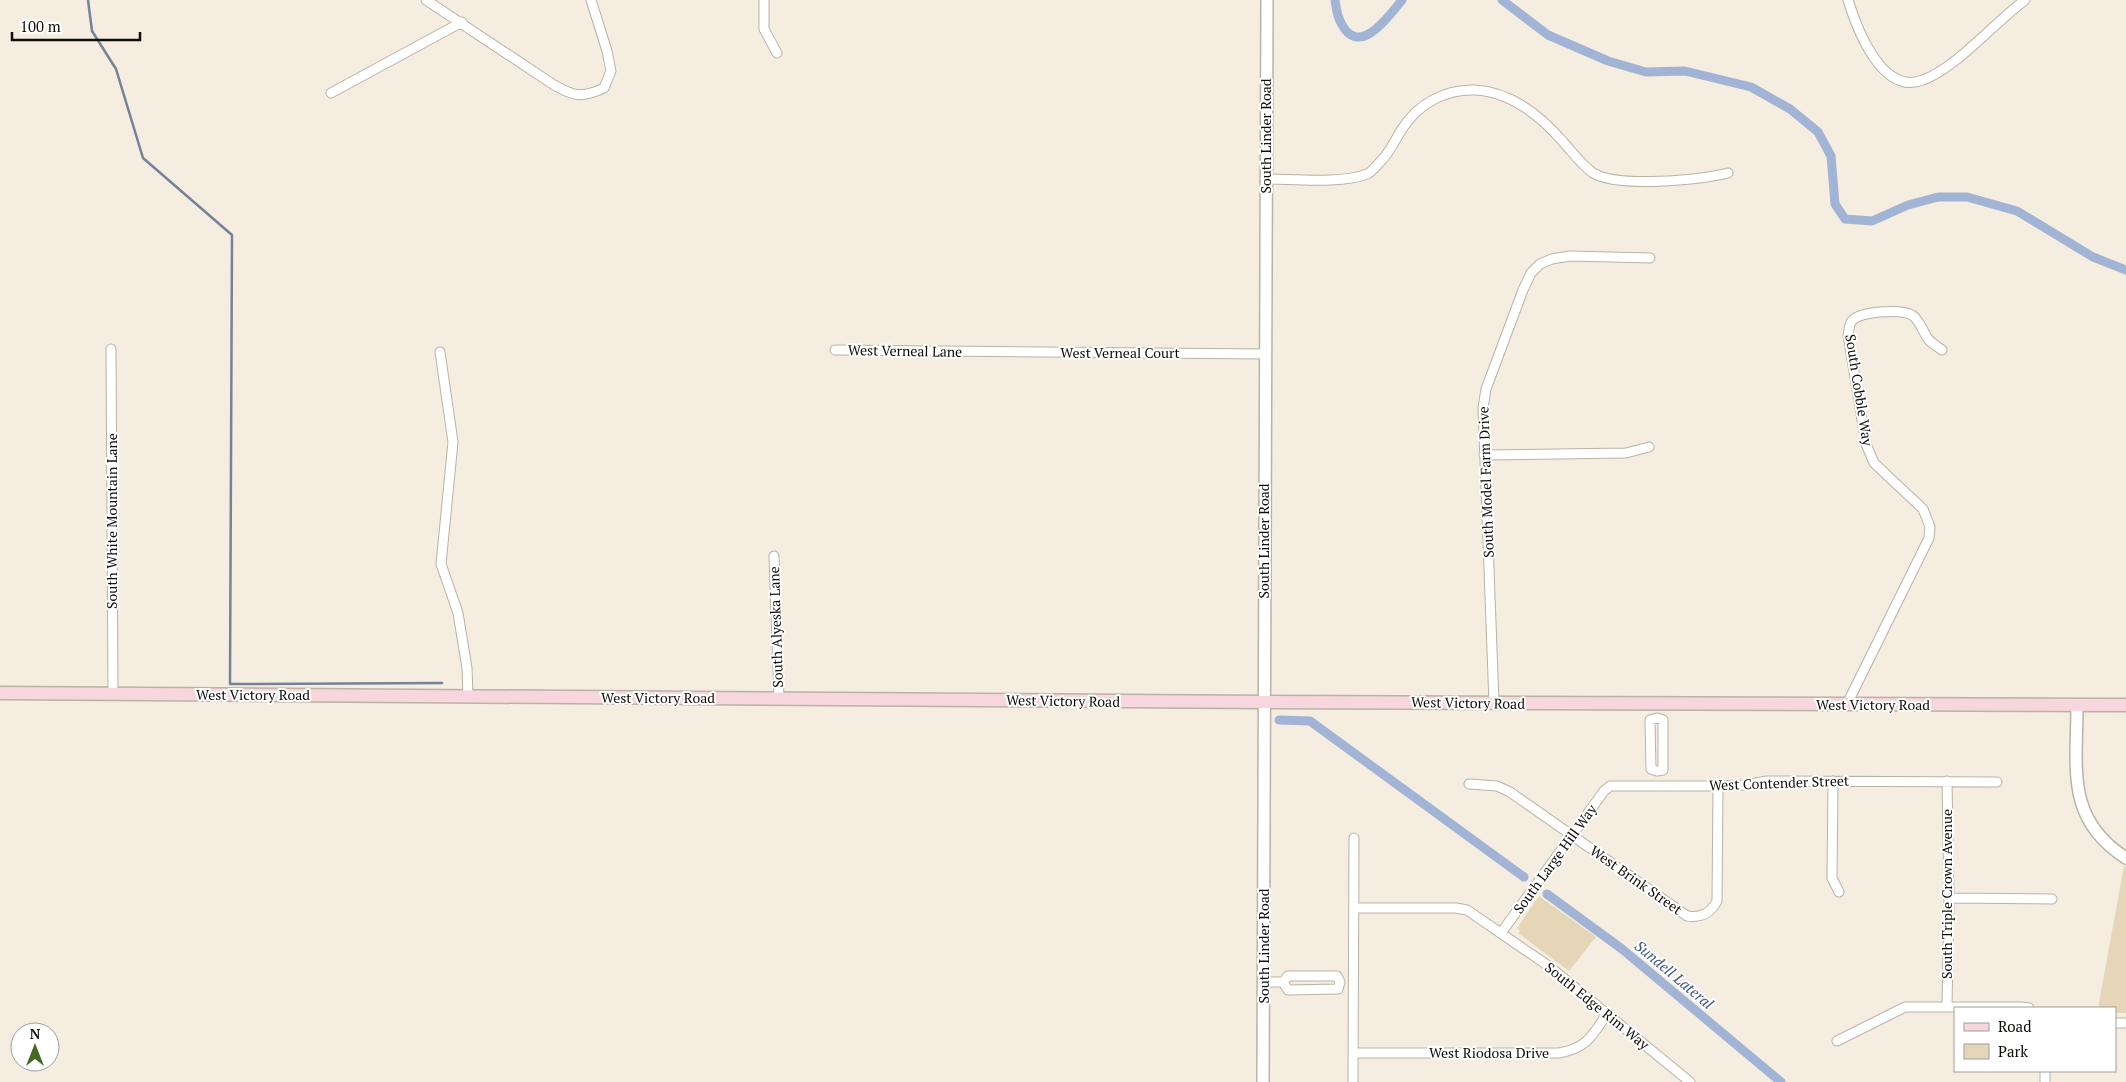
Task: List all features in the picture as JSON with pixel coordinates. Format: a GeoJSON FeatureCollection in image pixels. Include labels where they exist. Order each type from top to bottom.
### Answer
{"type":"FeatureCollection","features":[{"type":"Feature","properties":{"kind":"main road","name":"West Victory Road"},"geometry":{"type":"LineString","coordinates":[[0,692],[1264,702],[2126,705]]}},
{"type":"Feature","properties":{"kind":"street"},"geometry":{"type":"LineString","coordinates":[[426,0],[462,22],[562,90],[570,94],[587,96],[604,88],[611,71],[607,51],[591,0]]}},
{"type":"Feature","properties":{"kind":"street"},"geometry":{"type":"LineString","coordinates":[[764,0],[764,29],[777,53]]}},
{"type":"Feature","properties":{"kind":"street","name":"South Linder Road"},"geometry":{"type":"LineString","coordinates":[[1263,1082],[1264,354],[1267,0]]}},
{"type":"Feature","properties":{"kind":"street"},"geometry":{"type":"LineString","coordinates":[[1848,0],[1869,51],[1885,73],[1904,82],[1921,81],[1938,73],[2024,0]]}},
{"type":"Feature","properties":{"kind":"street"},"geometry":{"type":"LineString","coordinates":[[331,93],[462,22]]}},
{"type":"Feature","properties":{"kind":"street"},"geometry":{"type":"LineString","coordinates":[[1265,179],[1345,178],[1369,174],[1386,155],[1403,127],[1420,107],[1453,91],[1476,90],[1514,100],[1538,116],[1586,167],[1600,176],[1621,181],[1705,179],[1728,173]]}},
{"type":"Feature","properties":{"kind":"street","name":"South Model Farm Drive"},"geometry":{"type":"LineString","coordinates":[[1494,703],[1484,455],[1483,408],[1486,390],[1522,290],[1531,273],[1540,264],[1552,259],[1570,256],[1650,258]]}},
{"type":"Feature","properties":{"kind":"street","name":"South Cobble Way"},"geometry":{"type":"LineString","coordinates":[[1847,704],[1929,538],[1930,527],[1923,508],[1874,463],[1869,454],[1848,335],[1850,322],[1856,316],[1867,313],[1904,313],[1912,315],[1919,322],[1930,341],[1942,350]]}},
{"type":"Feature","properties":{"kind":"street","name":"South White Mountain Lane"},"geometry":{"type":"LineString","coordinates":[[111,349],[113,694]]}},
{"type":"Feature","properties":{"kind":"street","name":"West Verneal Lane"},"geometry":{"type":"LineString","coordinates":[[835,350],[976,352]]}},
{"type":"Feature","properties":{"kind":"street"},"geometry":{"type":"LineString","coordinates":[[440,352],[453,442],[441,564],[458,613],[468,696]]}},
{"type":"Feature","properties":{"kind":"street","name":"West Verneal Court"},"geometry":{"type":"LineString","coordinates":[[976,352],[1264,354]]}},
{"type":"Feature","properties":{"kind":"street"},"geometry":{"type":"LineString","coordinates":[[1484,455],[1626,453],[1649,447]]}},
{"type":"Feature","properties":{"kind":"street","name":"South Alyeska Lane"},"geometry":{"type":"LineString","coordinates":[[774,556],[779,699]]}},
{"type":"Feature","properties":{"kind":"street"},"geometry":{"type":"LineString","coordinates":[[1657,704],[1657,718],[1650,720],[1650,770],[1657,771],[1657,785]]}},
{"type":"Feature","properties":{"kind":"street"},"geometry":{"type":"LineString","coordinates":[[2077,705],[2078,788],[2081,804],[2093,830],[2110,848],[2126,858]]}},
{"type":"Feature","properties":{"kind":"street","name":"West Contender Street"},"geometry":{"type":"LineString","coordinates":[[1610,786],[1718,786],[1744,785],[1767,781],[1997,782]]}},
{"type":"Feature","properties":{"kind":"street"},"geometry":{"type":"LineString","coordinates":[[1833,781],[1832,878],[1839,892]]}},
{"type":"Feature","properties":{"kind":"street","name":"South Triple Crown Avenue"},"geometry":{"type":"LineString","coordinates":[[1947,782],[1947,1006]]}},
{"type":"Feature","properties":{"kind":"street","name":"West Brink Street"},"geometry":{"type":"LineString","coordinates":[[1469,784],[1497,786],[1510,792],[1687,916],[1703,916],[1710,912],[1717,901],[1718,786]]}},
{"type":"Feature","properties":{"kind":"street","name":"South Large Hill Way"},"geometry":{"type":"LineString","coordinates":[[1501,933],[1604,791],[1610,786]]}},
{"type":"Feature","properties":{"kind":"street"},"geometry":{"type":"LineString","coordinates":[[1353,1082],[1354,838]]}},
{"type":"Feature","properties":{"kind":"street"},"geometry":{"type":"LineString","coordinates":[[1948,898],[2052,899]]}},
{"type":"Feature","properties":{"kind":"street","name":"South Edge Rim Way"},"geometry":{"type":"LineString","coordinates":[[1354,908],[1456,908],[1472,913],[1550,967],[1690,1082]]}},
{"type":"Feature","properties":{"kind":"street"},"geometry":{"type":"LineString","coordinates":[[1288,976],[1337,976],[1340,982],[1338,989],[1288,990],[1284,982],[1288,976]]}},
{"type":"Feature","properties":{"kind":"street"},"geometry":{"type":"LineString","coordinates":[[1264,982],[1284,982]]}},
{"type":"Feature","properties":{"kind":"street"},"geometry":{"type":"LineString","coordinates":[[1340,982],[1353,982]]}},
{"type":"Feature","properties":{"kind":"street"},"geometry":{"type":"LineString","coordinates":[[1837,1041],[1905,1007],[1988,1007]]}},
{"type":"Feature","properties":{"kind":"street","name":"West Riodosa Drive"},"geometry":{"type":"LineString","coordinates":[[1353,1053],[1559,1053],[1576,1050],[1592,1036],[1607,1014]]}},
{"type":"Feature","properties":{"kind":"green space"},"geometry":{"type":"Polygon","coordinates":[[[2124,866],[2126,867],[2126,1013],[2116,1013],[2116,1007],[2098,1007],[2124,866]]]}},
{"type":"Feature","properties":{"kind":"green space"},"geometry":{"type":"Polygon","coordinates":[[[1539,896],[1596,937],[1569,971],[1518,933],[1520,931],[1517,928],[1539,896]]]}},
{"type":"Feature","properties":{"kind":"waterway"},"geometry":{"type":"LineString","coordinates":[[88,0],[92,31],[116,69],[143,158],[232,235],[230,684],[442,683]]}},
{"type":"Feature","properties":{"kind":"waterway"},"geometry":{"type":"LineString","coordinates":[[1335,0],[1341,23],[1348,33],[1356,37],[1365,36],[1382,24],[1402,0]]}},
{"type":"Feature","properties":{"kind":"waterway"},"geometry":{"type":"LineString","coordinates":[[1502,0],[1548,35],[1608,61],[1646,72],[1685,71],[1751,87],[1790,109],[1818,132],[1831,156],[1835,204],[1845,219],[1872,221],[1908,205],[1938,197],[1967,197],[2017,211],[2093,257],[2126,270]]}},
{"type":"Feature","properties":{"kind":"waterway","name":"Sundell Lateral"},"geometry":{"type":"LineString","coordinates":[[1279,720],[1310,721],[1524,877]]}},
{"type":"Feature","properties":{"kind":"waterway","name":"Sundell Lateral"},"geometry":{"type":"LineString","coordinates":[[1547,894],[1622,949],[1781,1082]]}}]}
